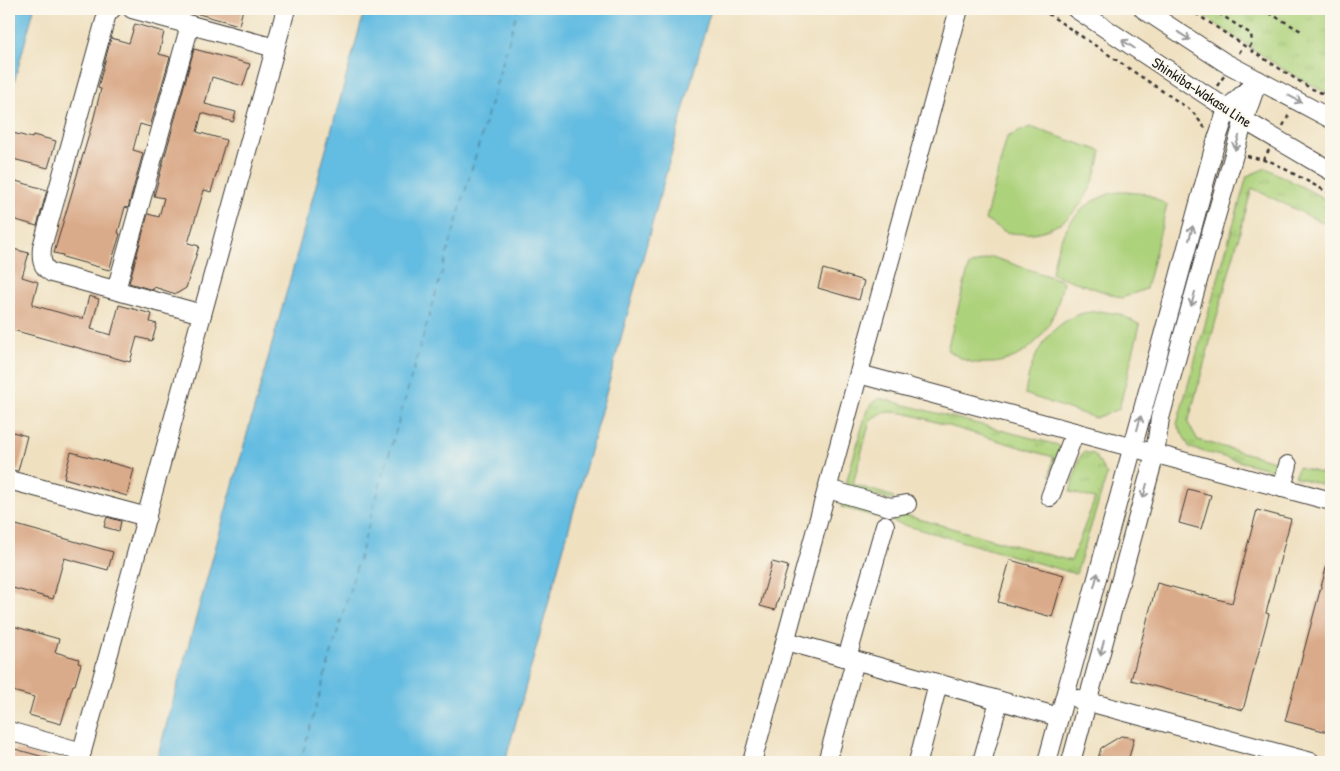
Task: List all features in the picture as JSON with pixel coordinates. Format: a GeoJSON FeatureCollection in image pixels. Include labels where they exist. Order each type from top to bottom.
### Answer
{"type":"FeatureCollection","features":[{"type":"Feature","properties":{"kind":"street"},"geometry":{"type":"LineString","coordinates":[[112,9],[106,17],[41,256],[44,267],[52,273],[202,314]]}},
{"type":"Feature","properties":{"kind":"street"},"geometry":{"type":"LineString","coordinates":[[132,9],[275,48]]}},
{"type":"Feature","properties":{"kind":"street"},"geometry":{"type":"LineString","coordinates":[[9,731],[81,757],[286,9]]}},
{"type":"Feature","properties":{"kind":"street"},"geometry":{"type":"LineString","coordinates":[[752,762],[959,9]]}},
{"type":"Feature","properties":{"kind":"street","name":"Shinkiba-Wakasu Line"},"geometry":{"type":"LineString","coordinates":[[1076,9],[1244,120],[1331,171]]}},
{"type":"Feature","properties":{"kind":"street"},"geometry":{"type":"LineString","coordinates":[[1143,9],[1231,66],[1258,80],[1302,93],[1331,119]]}},
{"type":"Feature","properties":{"kind":"street"},"geometry":{"type":"LineString","coordinates":[[116,290],[190,25]]}},
{"type":"Feature","properties":{"kind":"street"},"geometry":{"type":"LineString","coordinates":[[1047,762],[1212,157],[1227,109],[1258,80]]}},
{"type":"Feature","properties":{"kind":"street"},"geometry":{"type":"LineString","coordinates":[[1071,762],[1156,454],[1160,418],[1225,182],[1258,80]]}},
{"type":"Feature","properties":{"kind":"street"},"geometry":{"type":"LineString","coordinates":[[859,374],[1331,502]]}},
{"type":"Feature","properties":{"kind":"street"},"geometry":{"type":"LineString","coordinates":[[1050,497],[1076,432]]}},
{"type":"Feature","properties":{"kind":"street"},"geometry":{"type":"LineString","coordinates":[[1282,488],[1288,465]]}},
{"type":"Feature","properties":{"kind":"street"},"geometry":{"type":"LineString","coordinates":[[9,480],[147,517]]}},
{"type":"Feature","properties":{"kind":"street"},"geometry":{"type":"LineString","coordinates":[[828,489],[890,507],[907,504]]}},
{"type":"Feature","properties":{"kind":"street"},"geometry":{"type":"LineString","coordinates":[[827,762],[885,524]]}},
{"type":"Feature","properties":{"kind":"street"},"geometry":{"type":"LineString","coordinates":[[786,641],[1059,717]]}},
{"type":"Feature","properties":{"kind":"street"},"geometry":{"type":"LineString","coordinates":[[918,762],[938,684]]}},
{"type":"Feature","properties":{"kind":"street"},"geometry":{"type":"LineString","coordinates":[[1065,695],[1311,762]]}},
{"type":"Feature","properties":{"kind":"street"},"geometry":{"type":"LineString","coordinates":[[982,762],[999,700]]}},
{"type":"Feature","properties":{"kind":"path"},"geometry":{"type":"LineString","coordinates":[[1041,9],[1192,111],[1208,131]]}},
{"type":"Feature","properties":{"kind":"path"},"geometry":{"type":"LineString","coordinates":[[1189,9],[1249,49],[1302,93],[1331,97]]}},
{"type":"Feature","properties":{"kind":"path"},"geometry":{"type":"LineString","coordinates":[[1212,9],[1250,34],[1252,42],[1249,49]]}},
{"type":"Feature","properties":{"kind":"path"},"geometry":{"type":"LineString","coordinates":[[1262,9],[1303,32]]}},
{"type":"Feature","properties":{"kind":"path"},"geometry":{"type":"LineString","coordinates":[[1196,116],[1244,46]]}},
{"type":"Feature","properties":{"kind":"path"},"geometry":{"type":"LineString","coordinates":[[1263,160],[1302,93]]}},
{"type":"Feature","properties":{"kind":"path"},"geometry":{"type":"LineString","coordinates":[[1249,157],[1272,162],[1331,194]]}},
{"type":"Feature","properties":{"kind":"green space"},"geometry":{"type":"Polygon","coordinates":[[[1193,9],[1331,9],[1331,95],[1284,70],[1193,9]]]}},
{"type":"Feature","properties":{"kind":"green space"},"geometry":{"type":"Polygon","coordinates":[[[1030,127],[1101,151],[1094,179],[1088,193],[1071,215],[1048,229],[1030,233],[1009,233],[985,220],[1007,137],[1030,127]]]}},
{"type":"Feature","properties":{"kind":"green space"},"geometry":{"type":"Polygon","coordinates":[[[1266,168],[1331,202],[1331,227],[1252,188],[1188,423],[1198,440],[1278,462],[1276,471],[1190,448],[1177,424],[1247,176],[1266,168]]]}},
{"type":"Feature","properties":{"kind":"green space"},"geometry":{"type":"Polygon","coordinates":[[[1111,193],[1147,194],[1167,205],[1146,289],[1122,298],[1052,274],[1057,249],[1075,216],[1095,200],[1111,193]]]}},
{"type":"Feature","properties":{"kind":"green space"},"geometry":{"type":"Polygon","coordinates":[[[992,257],[1063,281],[1056,309],[1050,322],[1033,344],[1022,353],[1009,359],[994,363],[974,363],[947,350],[969,266],[992,257]]]}},
{"type":"Feature","properties":{"kind":"green space"},"geometry":{"type":"Polygon","coordinates":[[[1099,311],[1120,314],[1140,325],[1119,409],[1095,418],[1025,394],[1035,357],[1041,346],[1057,327],[1082,313],[1099,311]]]}},
{"type":"Feature","properties":{"kind":"green space"},"geometry":{"type":"Polygon","coordinates":[[[879,398],[1058,445],[1060,447],[1050,476],[1053,457],[909,414],[888,412],[874,417],[870,421],[853,484],[894,497],[893,500],[845,487],[867,410],[879,398]]]}},
{"type":"Feature","properties":{"kind":"green space"},"geometry":{"type":"Polygon","coordinates":[[[1084,452],[1094,454],[1107,475],[1076,574],[841,507],[843,500],[890,511],[1071,561],[1095,499],[1070,492],[1080,457],[1084,452]]]}},
{"type":"Feature","properties":{"kind":"green space"},"geometry":{"type":"Polygon","coordinates":[[[1298,467],[1331,476],[1331,487],[1295,477],[1298,467]]]}},
{"type":"Feature","properties":{"kind":"water"},"geometry":{"type":"Polygon","coordinates":[[[9,9],[34,9],[9,101],[9,9]]]}},
{"type":"Feature","properties":{"kind":"water"},"geometry":{"type":"Polygon","coordinates":[[[365,9],[711,9],[505,762],[156,762],[365,9]]]}},
{"type":"Feature","properties":{"kind":"building"},"geometry":{"type":"Polygon","coordinates":[[[192,9],[243,9],[239,25],[191,12],[192,9]]]}},
{"type":"Feature","properties":{"kind":"building"},"geometry":{"type":"Polygon","coordinates":[[[135,24],[164,32],[159,54],[170,57],[150,127],[140,124],[133,150],[143,153],[128,208],[125,207],[118,233],[120,234],[109,270],[54,253],[93,121],[101,89],[98,88],[111,38],[129,43],[135,24]]]}},
{"type":"Feature","properties":{"kind":"building"},"geometry":{"type":"Polygon","coordinates":[[[194,49],[250,64],[243,86],[212,77],[205,104],[236,112],[233,122],[202,113],[197,132],[226,140],[211,192],[204,190],[188,243],[199,246],[186,288],[176,294],[154,287],[153,290],[129,283],[148,214],[159,217],[164,198],[154,196],[194,49]]]}},
{"type":"Feature","properties":{"kind":"building"},"geometry":{"type":"Polygon","coordinates":[[[9,132],[32,138],[33,135],[56,141],[48,168],[9,158],[9,132]]]}},
{"type":"Feature","properties":{"kind":"building"},"geometry":{"type":"Polygon","coordinates":[[[9,179],[47,190],[37,226],[9,218],[9,179]]]}},
{"type":"Feature","properties":{"kind":"building"},"geometry":{"type":"Polygon","coordinates":[[[9,248],[29,253],[22,277],[38,282],[32,305],[83,319],[89,296],[99,299],[91,329],[111,335],[119,305],[152,314],[150,322],[157,324],[152,341],[137,337],[130,362],[9,329],[9,248]]]}},
{"type":"Feature","properties":{"kind":"building"},"geometry":{"type":"Polygon","coordinates":[[[823,269],[864,281],[859,300],[818,288],[823,269]]]}},
{"type":"Feature","properties":{"kind":"building"},"geometry":{"type":"Polygon","coordinates":[[[9,431],[27,436],[18,471],[9,470],[9,431]]]}},
{"type":"Feature","properties":{"kind":"building"},"geometry":{"type":"Polygon","coordinates":[[[71,452],[134,469],[127,496],[64,478],[71,452]]]}},
{"type":"Feature","properties":{"kind":"building"},"geometry":{"type":"Polygon","coordinates":[[[1188,489],[1211,495],[1201,529],[1179,523],[1188,489]]]}},
{"type":"Feature","properties":{"kind":"building"},"geometry":{"type":"Polygon","coordinates":[[[1257,510],[1291,519],[1266,613],[1269,614],[1243,710],[1131,680],[1157,583],[1232,603],[1257,510]]]}},
{"type":"Feature","properties":{"kind":"building"},"geometry":{"type":"Polygon","coordinates":[[[107,517],[121,521],[119,531],[104,527],[107,517]]]}},
{"type":"Feature","properties":{"kind":"building"},"geometry":{"type":"Polygon","coordinates":[[[9,523],[113,552],[108,570],[64,558],[53,599],[9,587],[9,523]]]}},
{"type":"Feature","properties":{"kind":"building"},"geometry":{"type":"Polygon","coordinates":[[[1010,560],[1064,575],[1052,617],[998,602],[1010,560]]]}},
{"type":"Feature","properties":{"kind":"building"},"geometry":{"type":"Polygon","coordinates":[[[1328,561],[1331,562],[1331,733],[1285,721],[1328,561]]]}},
{"type":"Feature","properties":{"kind":"building"},"geometry":{"type":"Polygon","coordinates":[[[772,562],[788,566],[775,610],[760,606],[772,562]]]}},
{"type":"Feature","properties":{"kind":"building"},"geometry":{"type":"Polygon","coordinates":[[[9,625],[59,639],[55,652],[79,659],[78,663],[81,664],[61,724],[29,715],[34,697],[9,690],[9,625]]]}},
{"type":"Feature","properties":{"kind":"building"},"geometry":{"type":"Polygon","coordinates":[[[1121,736],[1134,738],[1128,762],[1097,762],[1101,748],[1121,736]]]}},
{"type":"Feature","properties":{"kind":"building"},"geometry":{"type":"Polygon","coordinates":[[[15,749],[51,759],[51,762],[12,762],[15,749]]]}},
{"type":"Feature","properties":{"kind":"ferry route"},"geometry":{"type":"LineString","coordinates":[[300,762],[518,9]]}}]}
